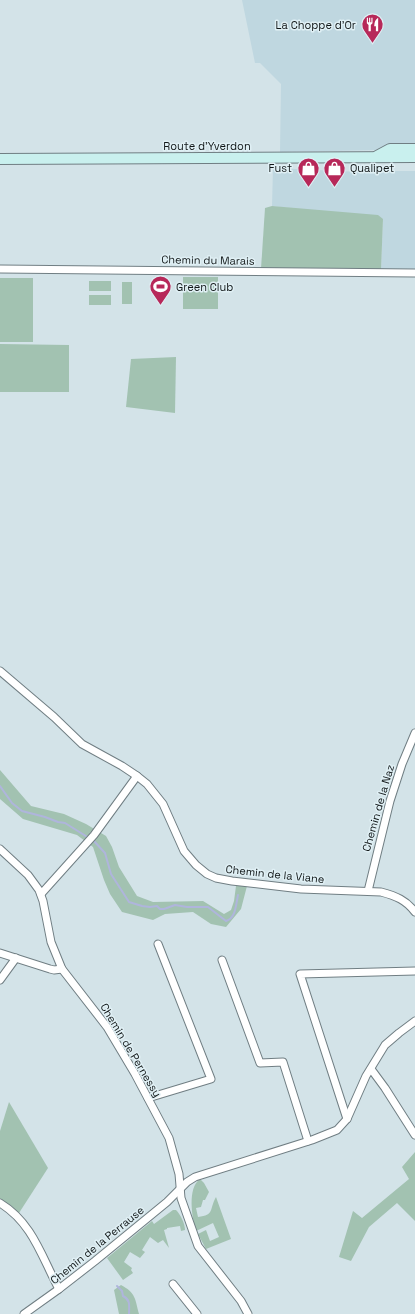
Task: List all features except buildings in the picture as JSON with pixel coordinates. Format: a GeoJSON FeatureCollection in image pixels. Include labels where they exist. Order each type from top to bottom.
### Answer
{"type":"FeatureCollection","features":[{"type":"Feature","properties":{"kind":"main road","name":"Route d'Yverdon"},"geometry":{"type":"LineString","coordinates":[[0,159],[375,157],[414,155]]}},
{"type":"Feature","properties":{"kind":"street","name":"Chemin du Marais"},"geometry":{"type":"LineString","coordinates":[[0,269],[415,273]]}},
{"type":"Feature","properties":{"kind":"street","name":"Chemin de la Viane"},"geometry":{"type":"LineString","coordinates":[[0,671],[54,717],[82,744],[137,776],[147,784],[163,804],[184,851],[196,865],[207,874],[224,880],[270,886],[325,891],[382,892],[398,897],[407,903],[415,912]]}},
{"type":"Feature","properties":{"kind":"street","name":"Chemin de la Naz"},"geometry":{"type":"LineString","coordinates":[[368,891],[390,801],[402,764],[415,733]]}},
{"type":"Feature","properties":{"kind":"street"},"geometry":{"type":"LineString","coordinates":[[41,894],[94,835],[137,776]]}},
{"type":"Feature","properties":{"kind":"street","name":"Chemin de Pernessy"},"geometry":{"type":"LineString","coordinates":[[0,849],[28,875],[41,894],[51,942],[62,969],[107,1027],[148,1098],[170,1142],[179,1174],[180,1190],[190,1226],[198,1246],[241,1301],[248,1314]]}},
{"type":"Feature","properties":{"kind":"street"},"geometry":{"type":"LineString","coordinates":[[148,1098],[211,1079],[158,944]]}},
{"type":"Feature","properties":{"kind":"street"},"geometry":{"type":"LineString","coordinates":[[0,953],[50,969],[62,969]]}},
{"type":"Feature","properties":{"kind":"street"},"geometry":{"type":"LineString","coordinates":[[0,980],[16,958]]}},
{"type":"Feature","properties":{"kind":"street"},"geometry":{"type":"LineString","coordinates":[[222,960],[260,1063],[283,1062],[308,1141]]}},
{"type":"Feature","properties":{"kind":"street"},"geometry":{"type":"LineString","coordinates":[[347,1119],[300,974],[415,971]]}},
{"type":"Feature","properties":{"kind":"street"},"geometry":{"type":"LineString","coordinates":[[180,1190],[187,1182],[201,1174],[308,1141],[337,1130],[347,1119],[371,1069],[385,1045],[414,1023]]}},
{"type":"Feature","properties":{"kind":"street"},"geometry":{"type":"LineString","coordinates":[[371,1069],[415,1135]]}},
{"type":"Feature","properties":{"kind":"street","name":"Chemin de la Perrause"},"geometry":{"type":"LineString","coordinates":[[24,1314],[59,1289],[180,1190]]}},
{"type":"Feature","properties":{"kind":"street"},"geometry":{"type":"LineString","coordinates":[[0,1203],[17,1216],[30,1231],[40,1247],[59,1289]]}},
{"type":"Feature","properties":{"kind":"street"},"geometry":{"type":"LineString","coordinates":[[173,1284],[197,1314]]}},
{"type":"Feature","properties":{"kind":"shaded area"},"geometry":{"type":"Polygon","coordinates":[[[242,0],[415,0],[415,147],[379,150],[280,152],[281,84],[260,63],[255,63],[242,0]]]}},
{"type":"Feature","properties":{"kind":"shaded area"},"geometry":{"type":"Polygon","coordinates":[[[273,168],[383,173],[384,171],[415,171],[415,270],[381,270],[383,219],[272,206],[273,168]]]}},
{"type":"Feature","properties":{"kind":"green space"},"geometry":{"type":"Polygon","coordinates":[[[272,206],[378,215],[383,219],[381,270],[261,269],[265,208],[272,206]]]}},
{"type":"Feature","properties":{"kind":"green space"},"geometry":{"type":"Polygon","coordinates":[[[183,277],[218,277],[218,309],[183,309],[183,277]]]}},
{"type":"Feature","properties":{"kind":"green space"},"geometry":{"type":"Polygon","coordinates":[[[0,278],[33,278],[33,342],[0,342],[0,278]]]}},
{"type":"Feature","properties":{"kind":"green space"},"geometry":{"type":"Polygon","coordinates":[[[89,281],[111,281],[111,291],[89,291],[89,281]]]}},
{"type":"Feature","properties":{"kind":"green space"},"geometry":{"type":"Polygon","coordinates":[[[122,282],[132,282],[132,304],[122,304],[122,282]]]}},
{"type":"Feature","properties":{"kind":"green space"},"geometry":{"type":"Polygon","coordinates":[[[89,295],[111,295],[111,305],[89,305],[89,295]]]}},
{"type":"Feature","properties":{"kind":"green space"},"geometry":{"type":"Polygon","coordinates":[[[0,344],[69,345],[69,392],[0,392],[0,344]]]}},
{"type":"Feature","properties":{"kind":"green space"},"geometry":{"type":"Polygon","coordinates":[[[176,357],[175,413],[126,407],[131,359],[176,357]]]}},
{"type":"Feature","properties":{"kind":"green space"},"geometry":{"type":"Polygon","coordinates":[[[0,770],[31,806],[64,814],[86,824],[106,836],[112,847],[119,867],[137,896],[153,902],[203,901],[224,914],[231,910],[236,886],[247,886],[241,909],[226,927],[211,924],[193,912],[165,914],[153,920],[122,912],[110,894],[93,847],[77,835],[23,819],[0,799],[0,770]]]}},
{"type":"Feature","properties":{"kind":"green space"},"geometry":{"type":"Polygon","coordinates":[[[9,1102],[48,1168],[19,1213],[0,1199],[0,1131],[9,1102]]]}},
{"type":"Feature","properties":{"kind":"green space"},"geometry":{"type":"Polygon","coordinates":[[[415,1152],[415,1221],[397,1203],[369,1227],[351,1261],[339,1257],[353,1211],[362,1218],[409,1179],[402,1167],[415,1152]]]}},
{"type":"Feature","properties":{"kind":"green space"},"geometry":{"type":"Polygon","coordinates":[[[200,1179],[209,1192],[205,1200],[203,1200],[201,1207],[196,1208],[198,1217],[207,1215],[211,1211],[216,1197],[231,1239],[206,1249],[198,1234],[206,1230],[210,1241],[219,1237],[213,1223],[196,1231],[192,1211],[192,1196],[193,1189],[200,1179]]]}},
{"type":"Feature","properties":{"kind":"green space"},"geometry":{"type":"Polygon","coordinates":[[[173,1210],[176,1210],[180,1214],[185,1230],[181,1231],[180,1226],[167,1228],[164,1230],[169,1248],[163,1240],[158,1243],[150,1237],[142,1250],[145,1252],[140,1258],[130,1252],[124,1262],[132,1268],[131,1270],[133,1273],[123,1280],[107,1258],[152,1221],[154,1224],[173,1210]]]}},
{"type":"Feature","properties":{"kind":"green space"},"geometry":{"type":"Polygon","coordinates":[[[121,1285],[130,1291],[136,1300],[139,1314],[119,1314],[114,1290],[121,1285]]]}},
{"type":"Feature","properties":{"kind":"waterway"},"geometry":{"type":"LineString","coordinates":[[0,786],[12,803],[22,811],[65,823],[89,838]]}},
{"type":"Feature","properties":{"kind":"waterway"},"geometry":{"type":"LineString","coordinates":[[93,840],[105,853],[111,874],[129,902],[142,906],[157,906],[160,909],[175,905],[187,907],[208,907],[226,921],[234,914],[238,895]]}},
{"type":"Feature","properties":{"kind":"waterway"},"geometry":{"type":"LineString","coordinates":[[117,1286],[128,1301],[129,1314]]}},
{"type":"Feature","properties":{"kind":"place","name":"La Choppe d'Or"},"geometry":{"type":"Point","coordinates":[372,44]}},
{"type":"Feature","properties":{"kind":"place","name":"Fust"},"geometry":{"type":"Point","coordinates":[308,188]}},
{"type":"Feature","properties":{"kind":"place","name":"Qualipet"},"geometry":{"type":"Point","coordinates":[334,188]}},
{"type":"Feature","properties":{"kind":"place","name":"Green Club"},"geometry":{"type":"Point","coordinates":[160,306]}}]}
